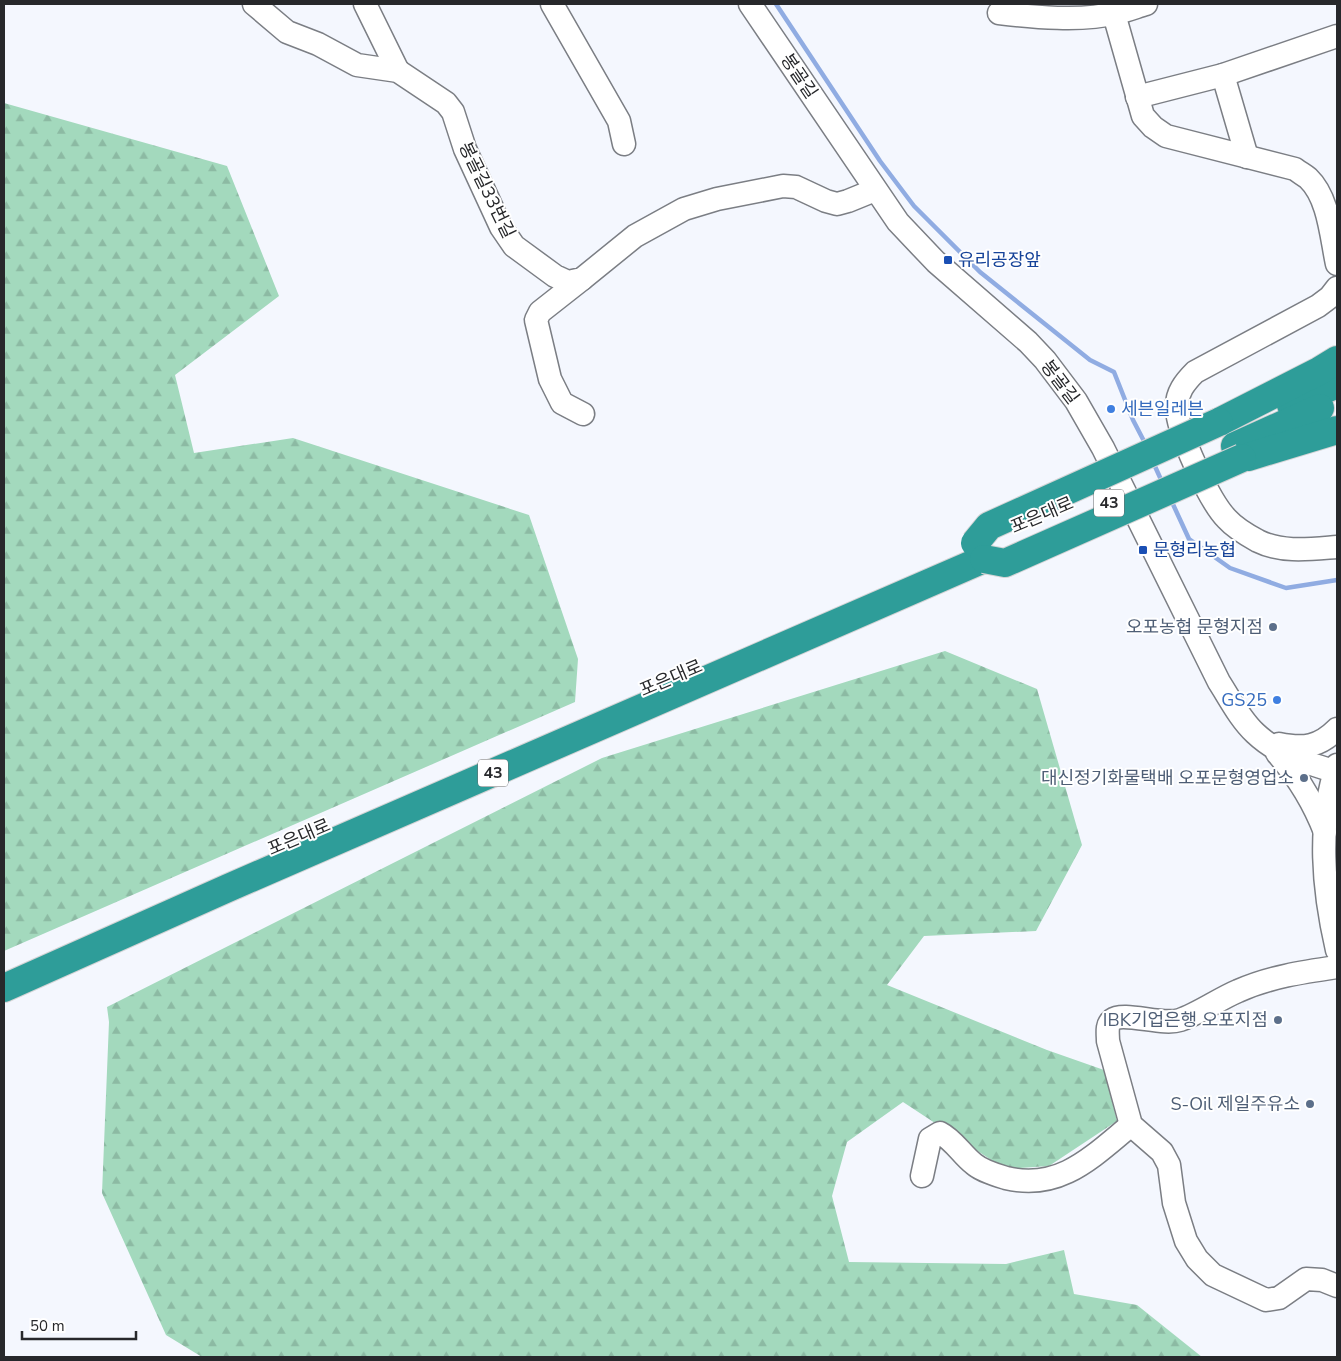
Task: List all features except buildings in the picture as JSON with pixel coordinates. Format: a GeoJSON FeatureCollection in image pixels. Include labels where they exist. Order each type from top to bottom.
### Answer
{"type":"FeatureCollection","features":[{"type":"Feature","properties":{"kind":"highway"},"geometry":{"type":"LineString","coordinates":[[1230,440],[1319,371],[1337,360]]}},
{"type":"Feature","properties":{"kind":"highway"},"geometry":{"type":"LineString","coordinates":[[1337,384],[1230,440],[1005,563],[980,551],[990,526],[1230,440],[1337,401]]}},
{"type":"Feature","properties":{"kind":"highway"},"geometry":{"type":"LineString","coordinates":[[1230,440],[1337,430]]}},
{"type":"Feature","properties":{"kind":"highway","name":"포은대로"},"geometry":{"type":"LineString","coordinates":[[4,969],[257,855],[737,649],[980,551]]}},
{"type":"Feature","properties":{"kind":"highway","name":"포은대로"},"geometry":{"type":"LineString","coordinates":[[4,988],[980,551]]}},
{"type":"Feature","properties":{"kind":"street","name":"봉골길33번길"},"geometry":{"type":"LineString","coordinates":[[254,4],[287,32],[318,44],[357,65],[398,71],[446,103],[453,112],[464,148],[501,226],[514,246],[555,276],[568,282],[582,279]]}},
{"type":"Feature","properties":{"kind":"street"},"geometry":{"type":"LineString","coordinates":[[365,4],[398,71]]}},
{"type":"Feature","properties":{"kind":"street"},"geometry":{"type":"LineString","coordinates":[[552,4],[619,121],[624,144]]}},
{"type":"Feature","properties":{"kind":"street","name":"봉골길"},"geometry":{"type":"LineString","coordinates":[[750,4],[898,222],[936,262],[1028,342],[1076,401],[1103,448],[1219,682],[1242,717],[1267,743],[1292,758],[1337,769]]}},
{"type":"Feature","properties":{"kind":"street"},"geometry":{"type":"LineString","coordinates":[[999,13],[1034,17],[1076,17],[1114,14],[1146,4]]}},
{"type":"Feature","properties":{"kind":"street"},"geometry":{"type":"LineString","coordinates":[[1114,14],[1143,116],[1153,127],[1166,136],[1294,169],[1308,178],[1319,193],[1325,209],[1337,264]]}},
{"type":"Feature","properties":{"kind":"street"},"geometry":{"type":"LineString","coordinates":[[1137,98],[1223,75],[1337,36]]}},
{"type":"Feature","properties":{"kind":"street"},"geometry":{"type":"LineString","coordinates":[[1223,75],[1247,157]]}},
{"type":"Feature","properties":{"kind":"street"},"geometry":{"type":"LineString","coordinates":[[583,414],[562,403],[550,379],[536,320],[540,312],[635,236],[684,209],[717,199],[783,186],[796,187],[837,204],[876,190]]}},
{"type":"Feature","properties":{"kind":"street"},"geometry":{"type":"LineString","coordinates":[[1337,288],[1330,297],[1318,306],[1195,372],[1185,382],[1176,407],[1179,426],[1202,477],[1214,502],[1227,519],[1259,542],[1281,549],[1337,547]]}},
{"type":"Feature","properties":{"kind":"street"},"geometry":{"type":"LineString","coordinates":[[1267,743],[1306,746],[1319,743],[1337,729]]}},
{"type":"Feature","properties":{"kind":"street"},"geometry":{"type":"LineString","coordinates":[[1267,743],[1302,784],[1317,811],[1325,832]]}},
{"type":"Feature","properties":{"kind":"street"},"geometry":{"type":"LineString","coordinates":[[1337,769],[1325,832],[1324,861],[1332,893],[1337,950]]}},
{"type":"Feature","properties":{"kind":"street"},"geometry":{"type":"LineString","coordinates":[[1337,967],[1288,974],[1239,990],[1179,1021],[1163,1022],[1120,1017],[1111,1020],[1108,1028],[1108,1041],[1131,1125],[1162,1152],[1169,1165],[1174,1203],[1186,1241],[1197,1259],[1213,1274],[1266,1300],[1279,1298],[1306,1279],[1322,1280],[1337,1286]]}},
{"type":"Feature","properties":{"kind":"street"},"geometry":{"type":"LineString","coordinates":[[922,1176],[930,1139],[940,1133],[947,1137],[974,1165],[998,1176],[1022,1182],[1042,1181],[1063,1174],[1091,1158],[1131,1125]]}},
{"type":"Feature","properties":{"kind":"green space"},"geometry":{"type":"Polygon","coordinates":[[[4,103],[227,166],[279,296],[175,375],[194,453],[293,438],[529,515],[578,659],[575,702],[4,951],[4,103]]]}},
{"type":"Feature","properties":{"kind":"green space"},"geometry":{"type":"Polygon","coordinates":[[[945,651],[1037,689],[1082,845],[1036,931],[924,936],[887,985],[1047,1050],[1104,1070],[1117,1121],[1049,1166],[1005,1169],[903,1102],[847,1142],[832,1196],[849,1262],[1006,1264],[1064,1250],[1074,1294],[1137,1305],[1202,1357],[202,1357],[166,1335],[102,1193],[109,1022],[107,1007],[602,758],[945,651]]]}},
{"type":"Feature","properties":{"kind":"waterway"},"geometry":{"type":"LineString","coordinates":[[776,4],[880,161],[914,206],[980,272],[1090,360],[1114,372],[1133,420],[1146,445]]}},
{"type":"Feature","properties":{"kind":"waterway"},"geometry":{"type":"LineString","coordinates":[[1153,462],[1163,484]]}},
{"type":"Feature","properties":{"kind":"waterway"},"geometry":{"type":"LineString","coordinates":[[1171,500],[1189,539],[1230,568],[1286,588],[1337,580]]}},
{"type":"Feature","properties":{"kind":"place","name":"유리공장앞"},"geometry":{"type":"Point","coordinates":[948,260]}},
{"type":"Feature","properties":{"kind":"place","name":"세븐일레븐"},"geometry":{"type":"Point","coordinates":[1111,409]}},
{"type":"Feature","properties":{"kind":"place","name":"문형리농협"},"geometry":{"type":"Point","coordinates":[1143,550]}},
{"type":"Feature","properties":{"kind":"place","name":"오포농협 문형지점"},"geometry":{"type":"Point","coordinates":[1273,627]}},
{"type":"Feature","properties":{"kind":"place","name":"GS25"},"geometry":{"type":"Point","coordinates":[1277,700]}},
{"type":"Feature","properties":{"kind":"place","name":"대신정기화물택배 오포문형영업소"},"geometry":{"type":"Point","coordinates":[1304,778]}},
{"type":"Feature","properties":{"kind":"place","name":"IBK기업은행 오포지점"},"geometry":{"type":"Point","coordinates":[1278,1020]}},
{"type":"Feature","properties":{"kind":"place","name":"S-Oil 제일주유소"},"geometry":{"type":"Point","coordinates":[1310,1104]}}]}
